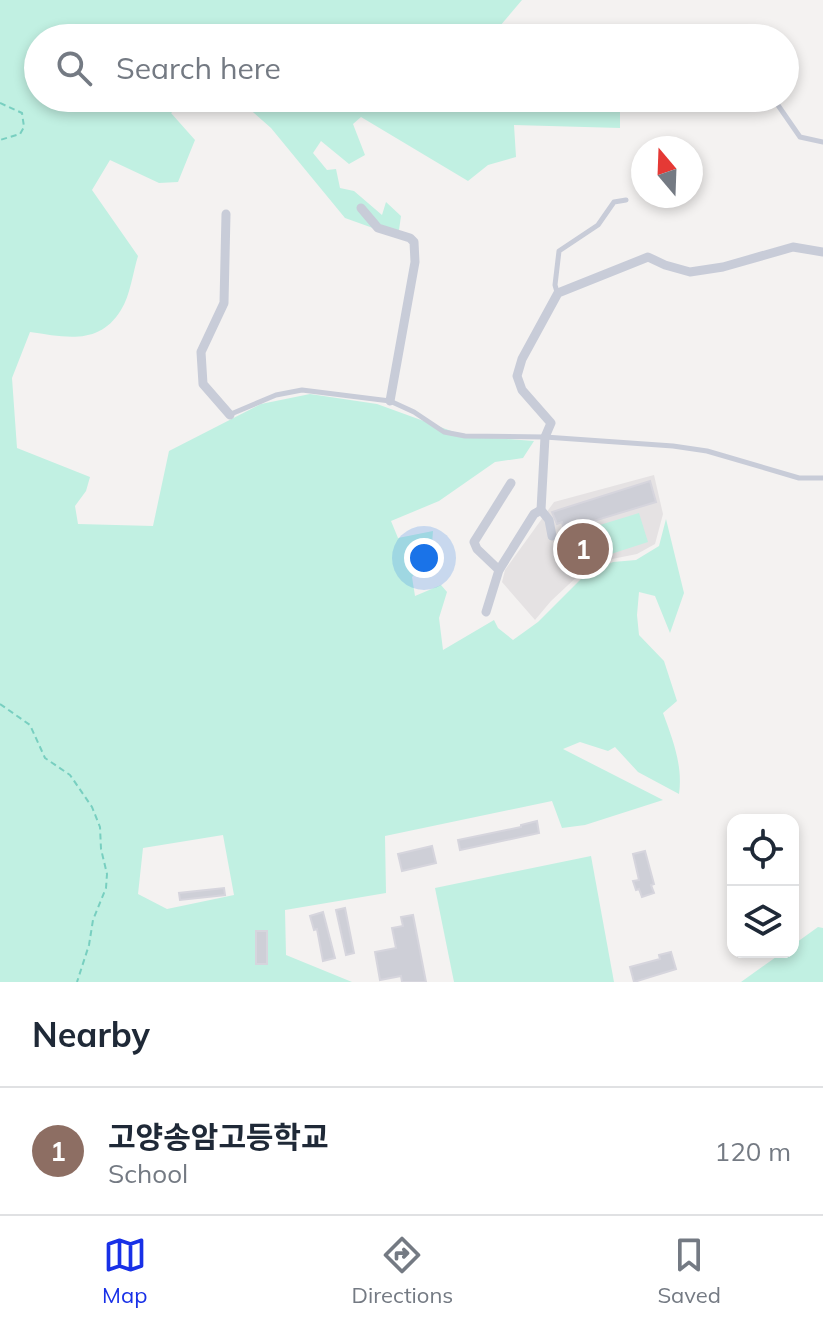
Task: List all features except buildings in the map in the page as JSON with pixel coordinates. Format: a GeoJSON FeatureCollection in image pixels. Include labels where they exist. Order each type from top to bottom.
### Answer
{"type":"FeatureCollection","features":[{"type":"Feature","properties":{"kind":"street"},"geometry":{"type":"LineString","coordinates":[[361,208],[378,228],[414,242],[415,262],[390,401]]}},
{"type":"Feature","properties":{"kind":"street"},"geometry":{"type":"LineString","coordinates":[[226,214],[224,303],[201,352],[203,384],[230,415]]}},
{"type":"Feature","properties":{"kind":"street"},"geometry":{"type":"LineString","coordinates":[[552,536],[549,520],[541,510],[545,437],[551,423],[522,390],[517,376],[522,359],[558,293],[648,257],[690,272],[723,267],[793,247],[823,252]]}},
{"type":"Feature","properties":{"kind":"street"},"geometry":{"type":"LineString","coordinates":[[499,570],[477,549],[474,542],[511,483]]}},
{"type":"Feature","properties":{"kind":"street"},"geometry":{"type":"LineString","coordinates":[[486,612],[499,570],[534,514],[541,510]]}},
{"type":"Feature","properties":{"kind":"lane"},"geometry":{"type":"LineString","coordinates":[[783,112],[800,137],[823,142]]}},
{"type":"Feature","properties":{"kind":"lane"},"geometry":{"type":"LineString","coordinates":[[558,293],[555,285],[559,251],[598,225],[614,202],[626,200]]}},
{"type":"Feature","properties":{"kind":"lane"},"geometry":{"type":"LineString","coordinates":[[230,415],[276,395],[302,390],[390,401],[414,412],[444,432],[465,436],[545,437],[686,447],[799,478],[823,478]]}},
{"type":"Feature","properties":{"kind":"path"},"geometry":{"type":"LineString","coordinates":[[0,103],[22,113],[24,127],[20,134],[0,140]]}},
{"type":"Feature","properties":{"kind":"path"},"geometry":{"type":"LineString","coordinates":[[0,704],[30,725],[45,758],[70,775],[92,807],[100,827],[106,888],[93,920],[77,982]]}},
{"type":"Feature","properties":{"kind":"shaded area"},"geometry":{"type":"Polygon","coordinates":[[[654,475],[663,514],[655,544],[637,554],[612,559],[583,571],[535,620],[502,582],[505,570],[554,502],[654,475]]]}},
{"type":"Feature","properties":{"kind":"green space"},"geometry":{"type":"Polygon","coordinates":[[[0,0],[522,0],[502,24],[24,24],[24,112],[172,112],[195,140],[178,182],[159,183],[110,160],[92,190],[138,256],[124,304],[112,321],[92,334],[68,337],[30,332],[12,378],[17,448],[90,477],[86,491],[75,506],[78,524],[153,526],[169,451],[261,404],[310,394],[377,404],[465,436],[534,441],[523,458],[495,462],[439,501],[391,521],[398,538],[433,531],[431,556],[412,577],[415,596],[441,585],[447,592],[439,618],[443,650],[494,620],[498,628],[513,640],[538,622],[585,575],[613,562],[636,560],[659,546],[666,519],[684,593],[670,633],[655,596],[639,592],[637,615],[639,635],[664,661],[677,701],[663,713],[678,763],[679,794],[638,772],[615,747],[608,751],[580,742],[563,749],[663,800],[585,825],[562,828],[552,801],[385,836],[386,893],[285,910],[286,955],[352,982],[0,982],[0,0]],[[223,835],[143,848],[138,894],[167,909],[234,895],[223,835]]]}},
{"type":"Feature","properties":{"kind":"green space"},"geometry":{"type":"Polygon","coordinates":[[[253,112],[620,112],[620,128],[514,125],[516,157],[488,165],[468,181],[361,117],[353,124],[365,155],[349,164],[321,141],[313,153],[327,170],[336,169],[340,188],[354,191],[382,215],[386,202],[401,216],[398,237],[345,218],[271,128],[253,112]]]}},
{"type":"Feature","properties":{"kind":"green space"},"geometry":{"type":"Polygon","coordinates":[[[639,513],[648,542],[577,565],[567,535],[639,513]]]}},
{"type":"Feature","properties":{"kind":"green space"},"geometry":{"type":"Polygon","coordinates":[[[591,856],[614,982],[454,982],[435,888],[591,856]]]}},
{"type":"Feature","properties":{"kind":"green space"},"geometry":{"type":"Polygon","coordinates":[[[818,927],[823,928],[823,982],[741,982],[775,958],[799,958],[799,941],[818,927]]]}},
{"type":"Feature","properties":{"kind":"place","name":"고양송암고등학교"},"geometry":{"type":"Point","coordinates":[583,549]}}]}
